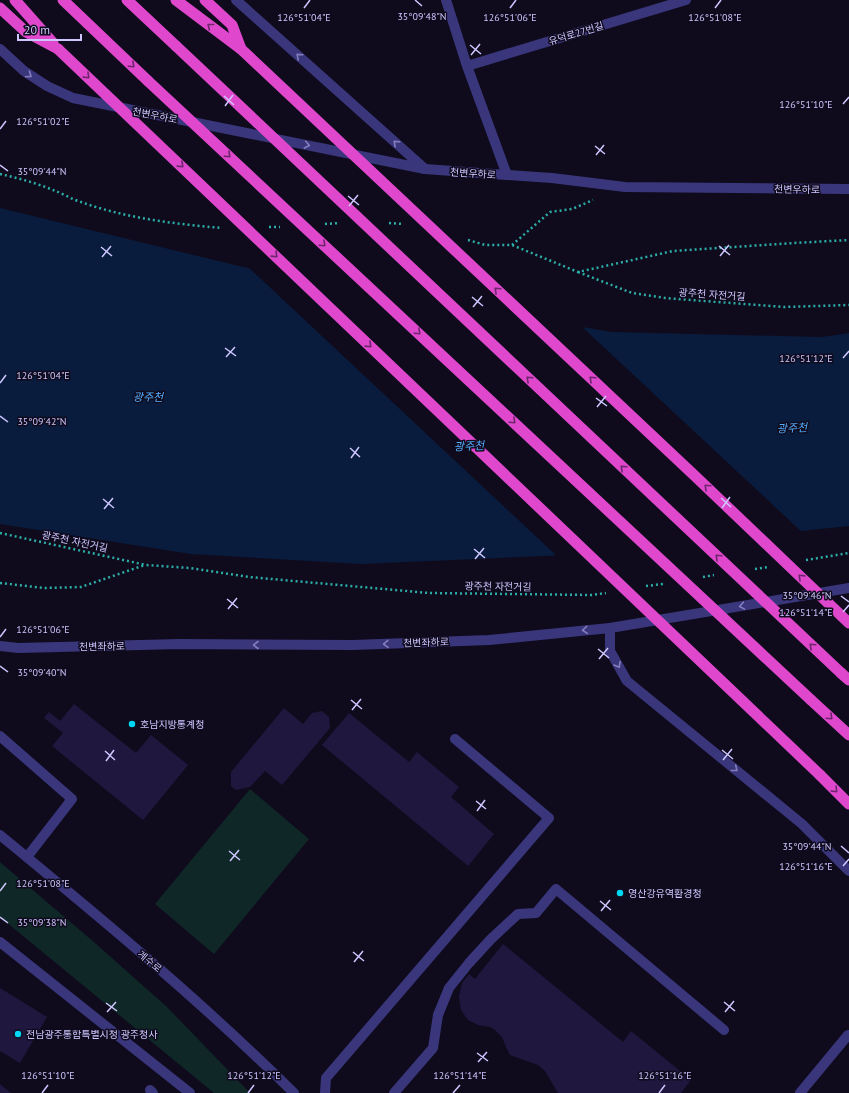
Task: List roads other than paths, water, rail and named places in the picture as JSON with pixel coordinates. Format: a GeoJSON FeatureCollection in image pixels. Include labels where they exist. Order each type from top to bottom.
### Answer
{"type":"FeatureCollection","features":[{"type":"Feature","properties":{"kind":"highway"},"geometry":{"type":"LineString","coordinates":[[15,0],[58,49],[849,804]]}},
{"type":"Feature","properties":{"kind":"highway"},"geometry":{"type":"LineString","coordinates":[[63,0],[849,735]]}},
{"type":"Feature","properties":{"kind":"highway"},"geometry":{"type":"LineString","coordinates":[[128,0],[845,677]]}},
{"type":"Feature","properties":{"kind":"highway"},"geometry":{"type":"LineString","coordinates":[[176,0],[241,49],[689,470],[849,623]]}},
{"type":"Feature","properties":{"kind":"highway"},"geometry":{"type":"LineString","coordinates":[[205,0],[232,25],[241,49]]}},
{"type":"Feature","properties":{"kind":"highway"},"geometry":{"type":"LineString","coordinates":[[0,8],[26,32],[58,49]]}},
{"type":"Feature","properties":{"kind":"street"},"geometry":{"type":"LineString","coordinates":[[236,0],[425,169]]}},
{"type":"Feature","properties":{"kind":"street"},"geometry":{"type":"LineString","coordinates":[[446,0],[467,66],[507,175]]}},
{"type":"Feature","properties":{"kind":"street","name":"유덕로27번길"},"geometry":{"type":"LineString","coordinates":[[467,66],[686,0]]}},
{"type":"Feature","properties":{"kind":"street","name":"천변우하로"},"geometry":{"type":"LineString","coordinates":[[0,49],[24,71],[48,86],[73,98],[425,169],[552,178],[625,187],[849,189]]}},
{"type":"Feature","properties":{"kind":"street","name":"천변좌하로"},"geometry":{"type":"LineString","coordinates":[[0,646],[18,648],[180,644],[353,645],[489,640],[610,628],[849,588]]}},
{"type":"Feature","properties":{"kind":"street"},"geometry":{"type":"LineString","coordinates":[[610,628],[610,651],[627,681],[802,824],[849,870]]}},
{"type":"Feature","properties":{"kind":"street"},"geometry":{"type":"LineString","coordinates":[[0,736],[72,799],[26,857]]}},
{"type":"Feature","properties":{"kind":"street"},"geometry":{"type":"LineString","coordinates":[[325,1093],[326,1078],[549,818],[455,739]]}},
{"type":"Feature","properties":{"kind":"street","name":"계수로"},"geometry":{"type":"LineString","coordinates":[[0,835],[178,984],[241,1041],[294,1093]]}},
{"type":"Feature","properties":{"kind":"street"},"geometry":{"type":"LineString","coordinates":[[394,1093],[433,1048],[438,1015],[449,988],[491,939],[518,914],[536,913],[556,889],[724,1030]]}},
{"type":"Feature","properties":{"kind":"street"},"geometry":{"type":"LineString","coordinates":[[0,942],[190,1093]]}},
{"type":"Feature","properties":{"kind":"street"},"geometry":{"type":"LineString","coordinates":[[800,1093],[849,1035]]}},
{"type":"Feature","properties":{"kind":"water","name":"광주천"},"geometry":{"type":"Polygon","coordinates":[[[0,208],[243,267],[611,332],[822,337],[849,333],[849,526],[567,555],[361,564],[191,554],[0,524],[0,208]]]}},
{"type":"Feature","properties":{"kind":"place","name":"호남지방통계청"},"geometry":{"type":"Point","coordinates":[132,724]}},
{"type":"Feature","properties":{"kind":"place","name":"영산강유역환경청"},"geometry":{"type":"Point","coordinates":[620,893]}},
{"type":"Feature","properties":{"kind":"place","name":"전남광주통합특별시청 광주청사"},"geometry":{"type":"Point","coordinates":[18,1034]}}]}
